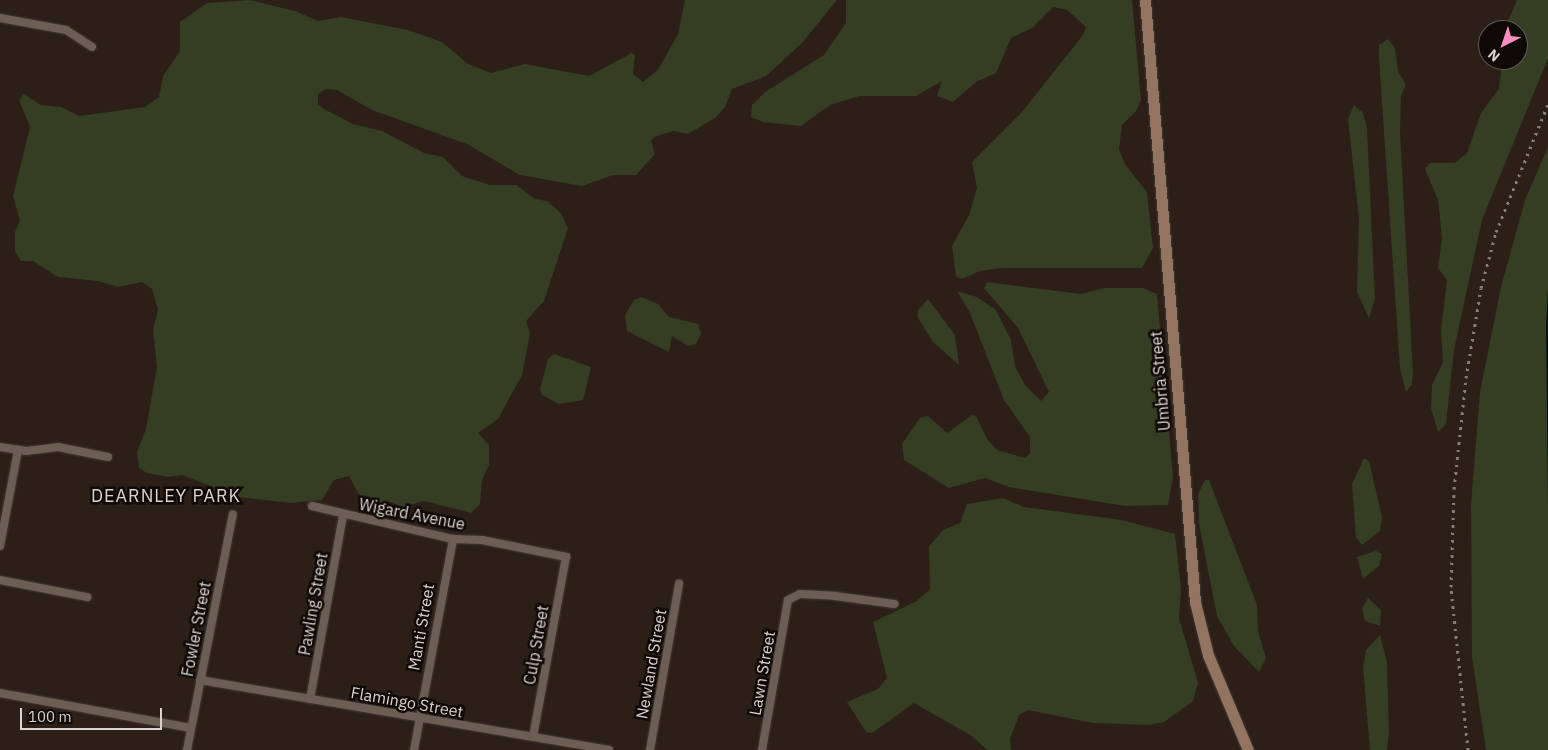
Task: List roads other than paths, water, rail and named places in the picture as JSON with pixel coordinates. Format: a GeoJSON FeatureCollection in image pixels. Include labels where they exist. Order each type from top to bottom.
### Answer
{"type":"FeatureCollection","features":[{"type":"Feature","properties":{"kind":"main road","name":"Umbria Street"},"geometry":{"type":"LineString","coordinates":[[1145,0],[1195,602],[1208,655],[1248,750]]}},
{"type":"Feature","properties":{"kind":"street"},"geometry":{"type":"LineString","coordinates":[[0,18],[66,30],[92,46]]}},
{"type":"Feature","properties":{"kind":"street"},"geometry":{"type":"LineString","coordinates":[[0,447],[18,450],[58,447],[108,458]]}},
{"type":"Feature","properties":{"kind":"street"},"geometry":{"type":"LineString","coordinates":[[0,546],[18,450]]}},
{"type":"Feature","properties":{"kind":"street","name":"Wigard Avenue"},"geometry":{"type":"LineString","coordinates":[[312,506],[343,515],[453,539],[482,540],[566,557]]}},
{"type":"Feature","properties":{"kind":"street","name":"Fowler Street"},"geometry":{"type":"LineString","coordinates":[[186,750],[232,514]]}},
{"type":"Feature","properties":{"kind":"street","name":"Pawling Street"},"geometry":{"type":"LineString","coordinates":[[310,699],[343,515]]}},
{"type":"Feature","properties":{"kind":"street","name":"Manti Street"},"geometry":{"type":"LineString","coordinates":[[414,750],[453,539]]}},
{"type":"Feature","properties":{"kind":"street","name":"Culp Street"},"geometry":{"type":"LineString","coordinates":[[533,737],[566,557]]}},
{"type":"Feature","properties":{"kind":"street"},"geometry":{"type":"LineString","coordinates":[[0,580],[87,597]]}},
{"type":"Feature","properties":{"kind":"street","name":"Newland Street"},"geometry":{"type":"LineString","coordinates":[[650,750],[679,583]]}},
{"type":"Feature","properties":{"kind":"street","name":"Lawn Street"},"geometry":{"type":"LineString","coordinates":[[762,750],[788,600],[800,594],[835,596],[894,604]]}},
{"type":"Feature","properties":{"kind":"street","name":"Flamingo Street"},"geometry":{"type":"LineString","coordinates":[[200,680],[609,750]]}},
{"type":"Feature","properties":{"kind":"street"},"geometry":{"type":"LineString","coordinates":[[0,693],[191,728]]}},
{"type":"Feature","properties":{"kind":"railway"},"geometry":{"type":"LineString","coordinates":[[1468,750],[1451,587],[1454,489],[1466,378],[1481,288],[1496,232],[1548,104]]}},
{"type":"Feature","properties":{"kind":"district","name":"DEARNLEY PARK"},"geometry":{"type":"Point","coordinates":[166,496]}}]}
